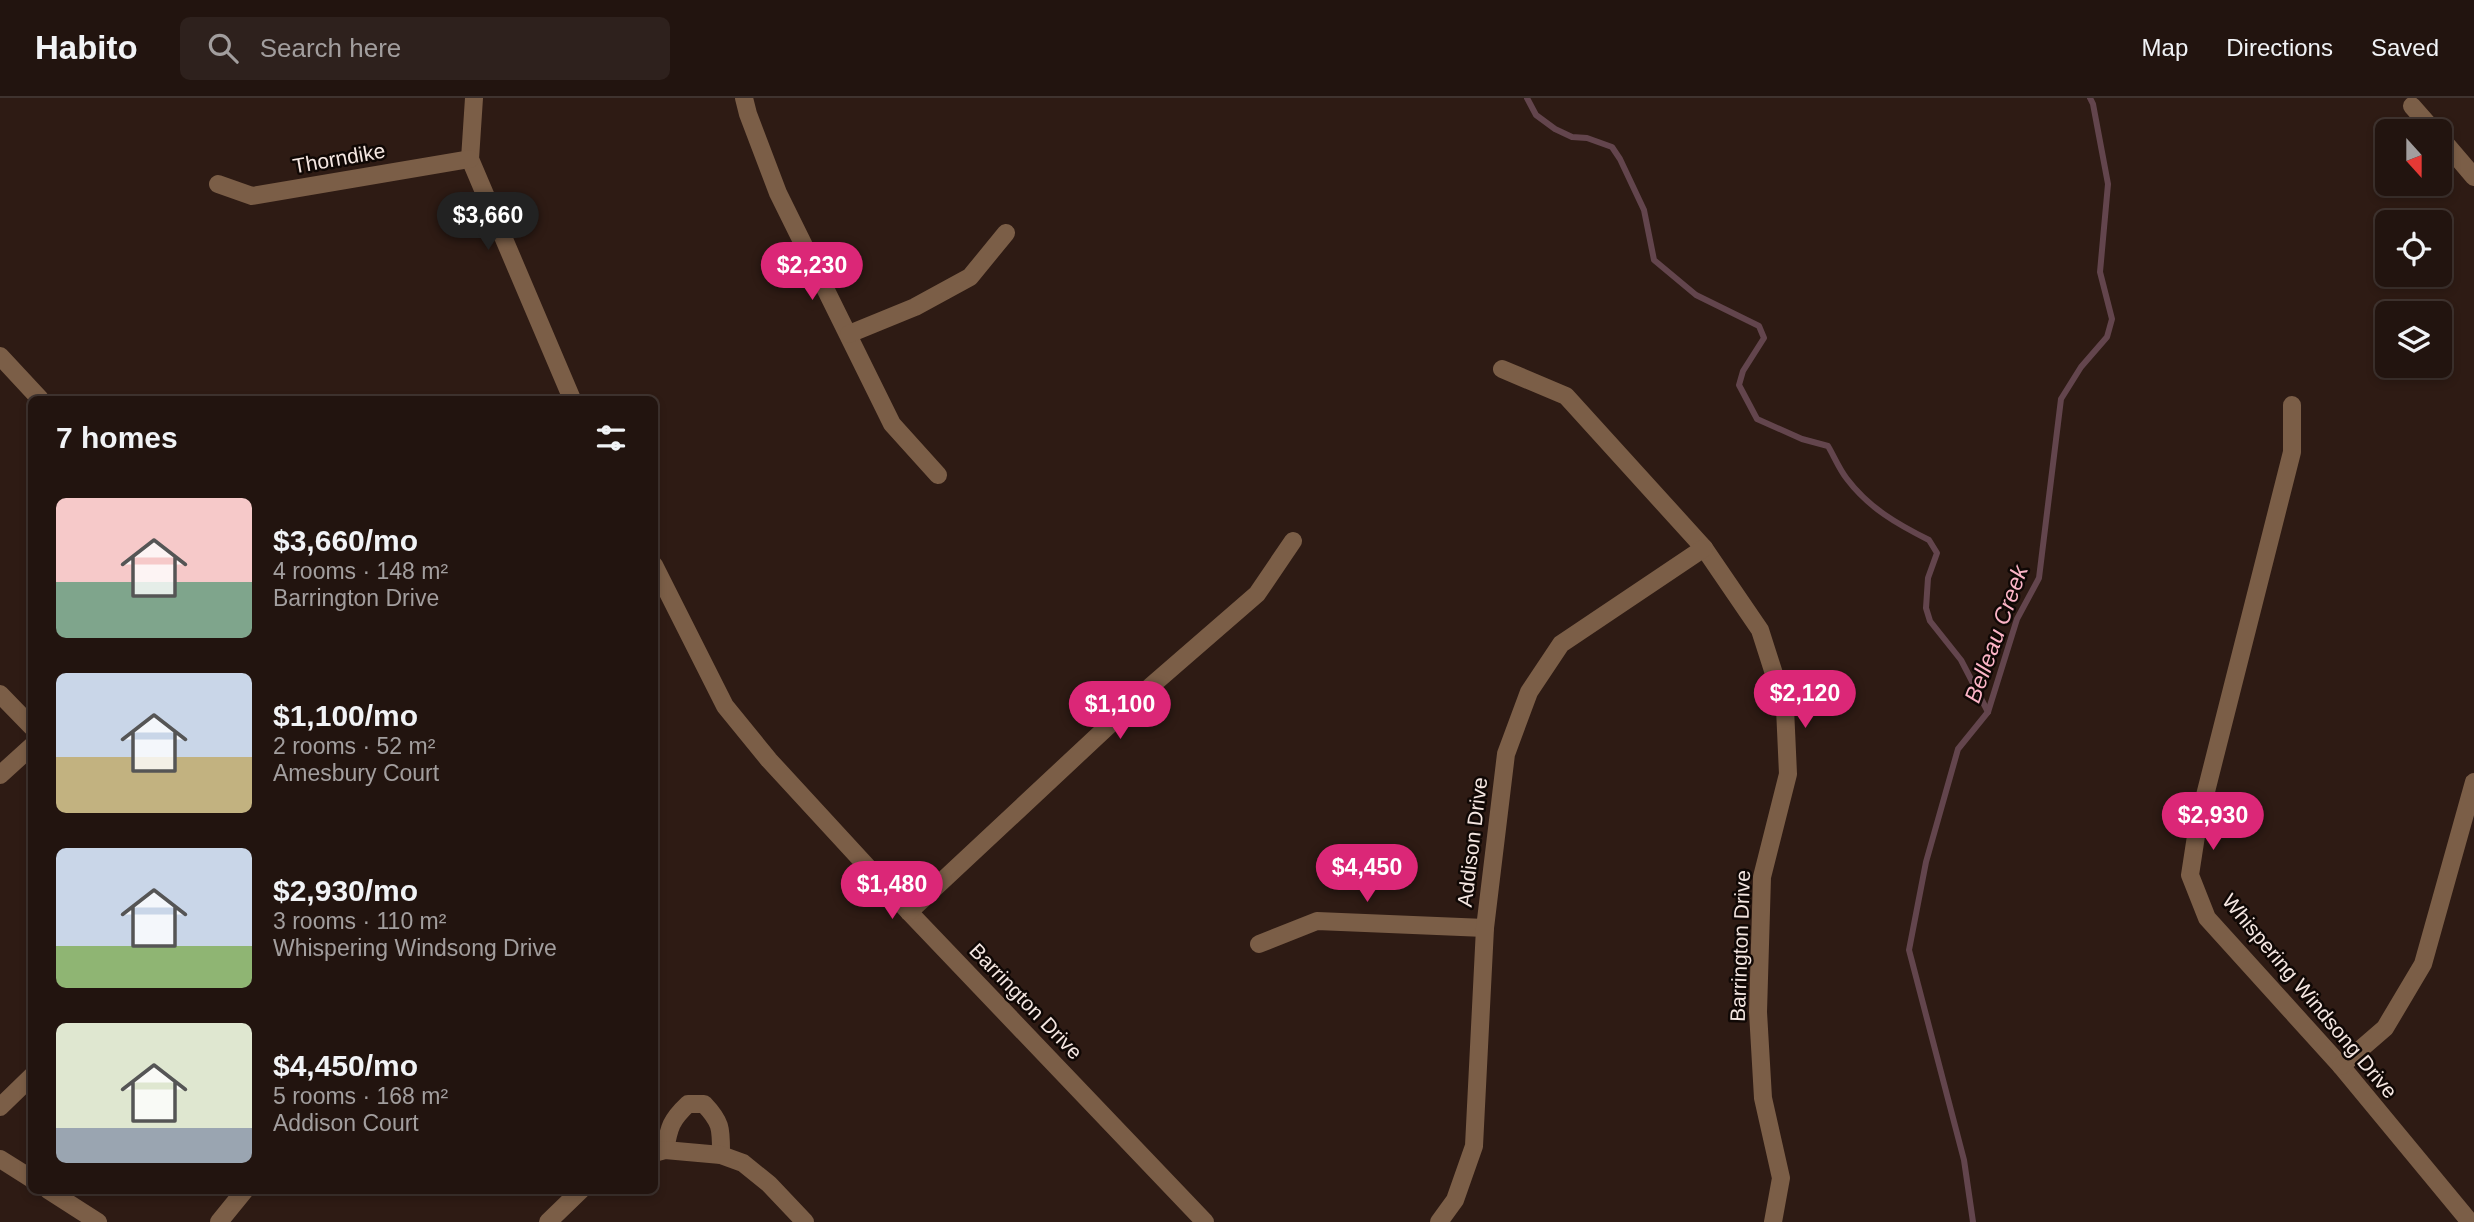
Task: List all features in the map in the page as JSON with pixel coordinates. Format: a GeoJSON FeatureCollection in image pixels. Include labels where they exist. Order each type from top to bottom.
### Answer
{"type":"FeatureCollection","features":[{"type":"Feature","properties":{"kind":"street"},"geometry":{"type":"LineString","coordinates":[[474,98],[470,159],[571,396]]}},
{"type":"Feature","properties":{"kind":"street"},"geometry":{"type":"LineString","coordinates":[[744,98],[778,193],[892,424],[938,475]]}},
{"type":"Feature","properties":{"kind":"street"},"geometry":{"type":"LineString","coordinates":[[2412,106],[2423,119]]}},
{"type":"Feature","properties":{"kind":"street"},"geometry":{"type":"LineString","coordinates":[[2452,151],[2474,177]]}},
{"type":"Feature","properties":{"kind":"street","name":"Thorndike"},"geometry":{"type":"LineString","coordinates":[[218,184],[252,196],[470,159]]}},
{"type":"Feature","properties":{"kind":"street"},"geometry":{"type":"LineString","coordinates":[[849,334],[915,307],[970,276],[1006,233]]}},
{"type":"Feature","properties":{"kind":"street"},"geometry":{"type":"LineString","coordinates":[[0,356],[37,396]]}},
{"type":"Feature","properties":{"kind":"street","name":"Barrington Drive"},"geometry":{"type":"LineString","coordinates":[[1502,369],[1566,396],[1704,548],[1760,630],[1785,708],[1788,774],[1762,877],[1758,1012],[1763,1098],[1781,1178],[1773,1222]]}},
{"type":"Feature","properties":{"kind":"street","name":"Whispering Windsong Drive"},"geometry":{"type":"LineString","coordinates":[[2292,405],[2292,452],[2198,823],[2190,875],[2207,918],[2341,1066],[2469,1222]]}},
{"type":"Feature","properties":{"kind":"street"},"geometry":{"type":"LineString","coordinates":[[909,912],[1151,686],[1257,594],[1293,541]]}},
{"type":"Feature","properties":{"kind":"street","name":"Addison Drive"},"geometry":{"type":"LineString","coordinates":[[1440,1222],[1455,1200],[1474,1146],[1485,928],[1506,754],[1529,692],[1561,644],[1704,548]]}},
{"type":"Feature","properties":{"kind":"street","name":"Barrington Drive"},"geometry":{"type":"LineString","coordinates":[[658,573],[725,706],[769,760],[909,912],[1205,1222]]}},
{"type":"Feature","properties":{"kind":"street"},"geometry":{"type":"LineString","coordinates":[[0,694],[28,723]]}},
{"type":"Feature","properties":{"kind":"street"},"geometry":{"type":"LineString","coordinates":[[0,775],[28,750]]}},
{"type":"Feature","properties":{"kind":"street"},"geometry":{"type":"LineString","coordinates":[[2341,1066],[2385,1028],[2423,964],[2474,782]]}},
{"type":"Feature","properties":{"kind":"street"},"geometry":{"type":"LineString","coordinates":[[1259,944],[1317,921],[1485,928]]}},
{"type":"Feature","properties":{"kind":"street"},"geometry":{"type":"LineString","coordinates":[[0,1107],[28,1080]]}},
{"type":"Feature","properties":{"kind":"street"},"geometry":{"type":"LineString","coordinates":[[720,1155],[721,1138],[717,1118],[704,1104],[688,1104],[676,1115],[660,1151],[720,1155],[743,1163],[769,1184],[805,1222]]}},
{"type":"Feature","properties":{"kind":"street"},"geometry":{"type":"LineString","coordinates":[[0,1159],[28,1176]]}},
{"type":"Feature","properties":{"kind":"street"},"geometry":{"type":"LineString","coordinates":[[54,1194],[98,1222]]}},
{"type":"Feature","properties":{"kind":"street"},"geometry":{"type":"LineString","coordinates":[[219,1222],[242,1194]]}},
{"type":"Feature","properties":{"kind":"street"},"geometry":{"type":"LineString","coordinates":[[548,1222],[577,1194]]}},
{"type":"Feature","properties":{"kind":"waterway"},"geometry":{"type":"LineString","coordinates":[[1527,98],[1536,115],[1555,129],[1572,137],[1587,138],[1612,147],[1644,210],[1654,260],[1696,295],[1759,326],[1764,338],[1743,371],[1739,385],[1757,419],[1802,439],[1828,446],[1844,475],[1865,499],[1895,521],[1929,540],[1937,553],[1928,578],[1926,608],[1930,621],[1961,660],[1988,712]]}},
{"type":"Feature","properties":{"kind":"waterway","name":"Belleau Creek"},"geometry":{"type":"LineString","coordinates":[[1973,1222],[1964,1160],[1909,950],[1926,862],[1958,749],[1988,712],[2017,619],[2039,578],[2061,399],[2081,367],[2107,337],[2112,319],[2100,272],[2108,184],[2090,98]]}}]}
